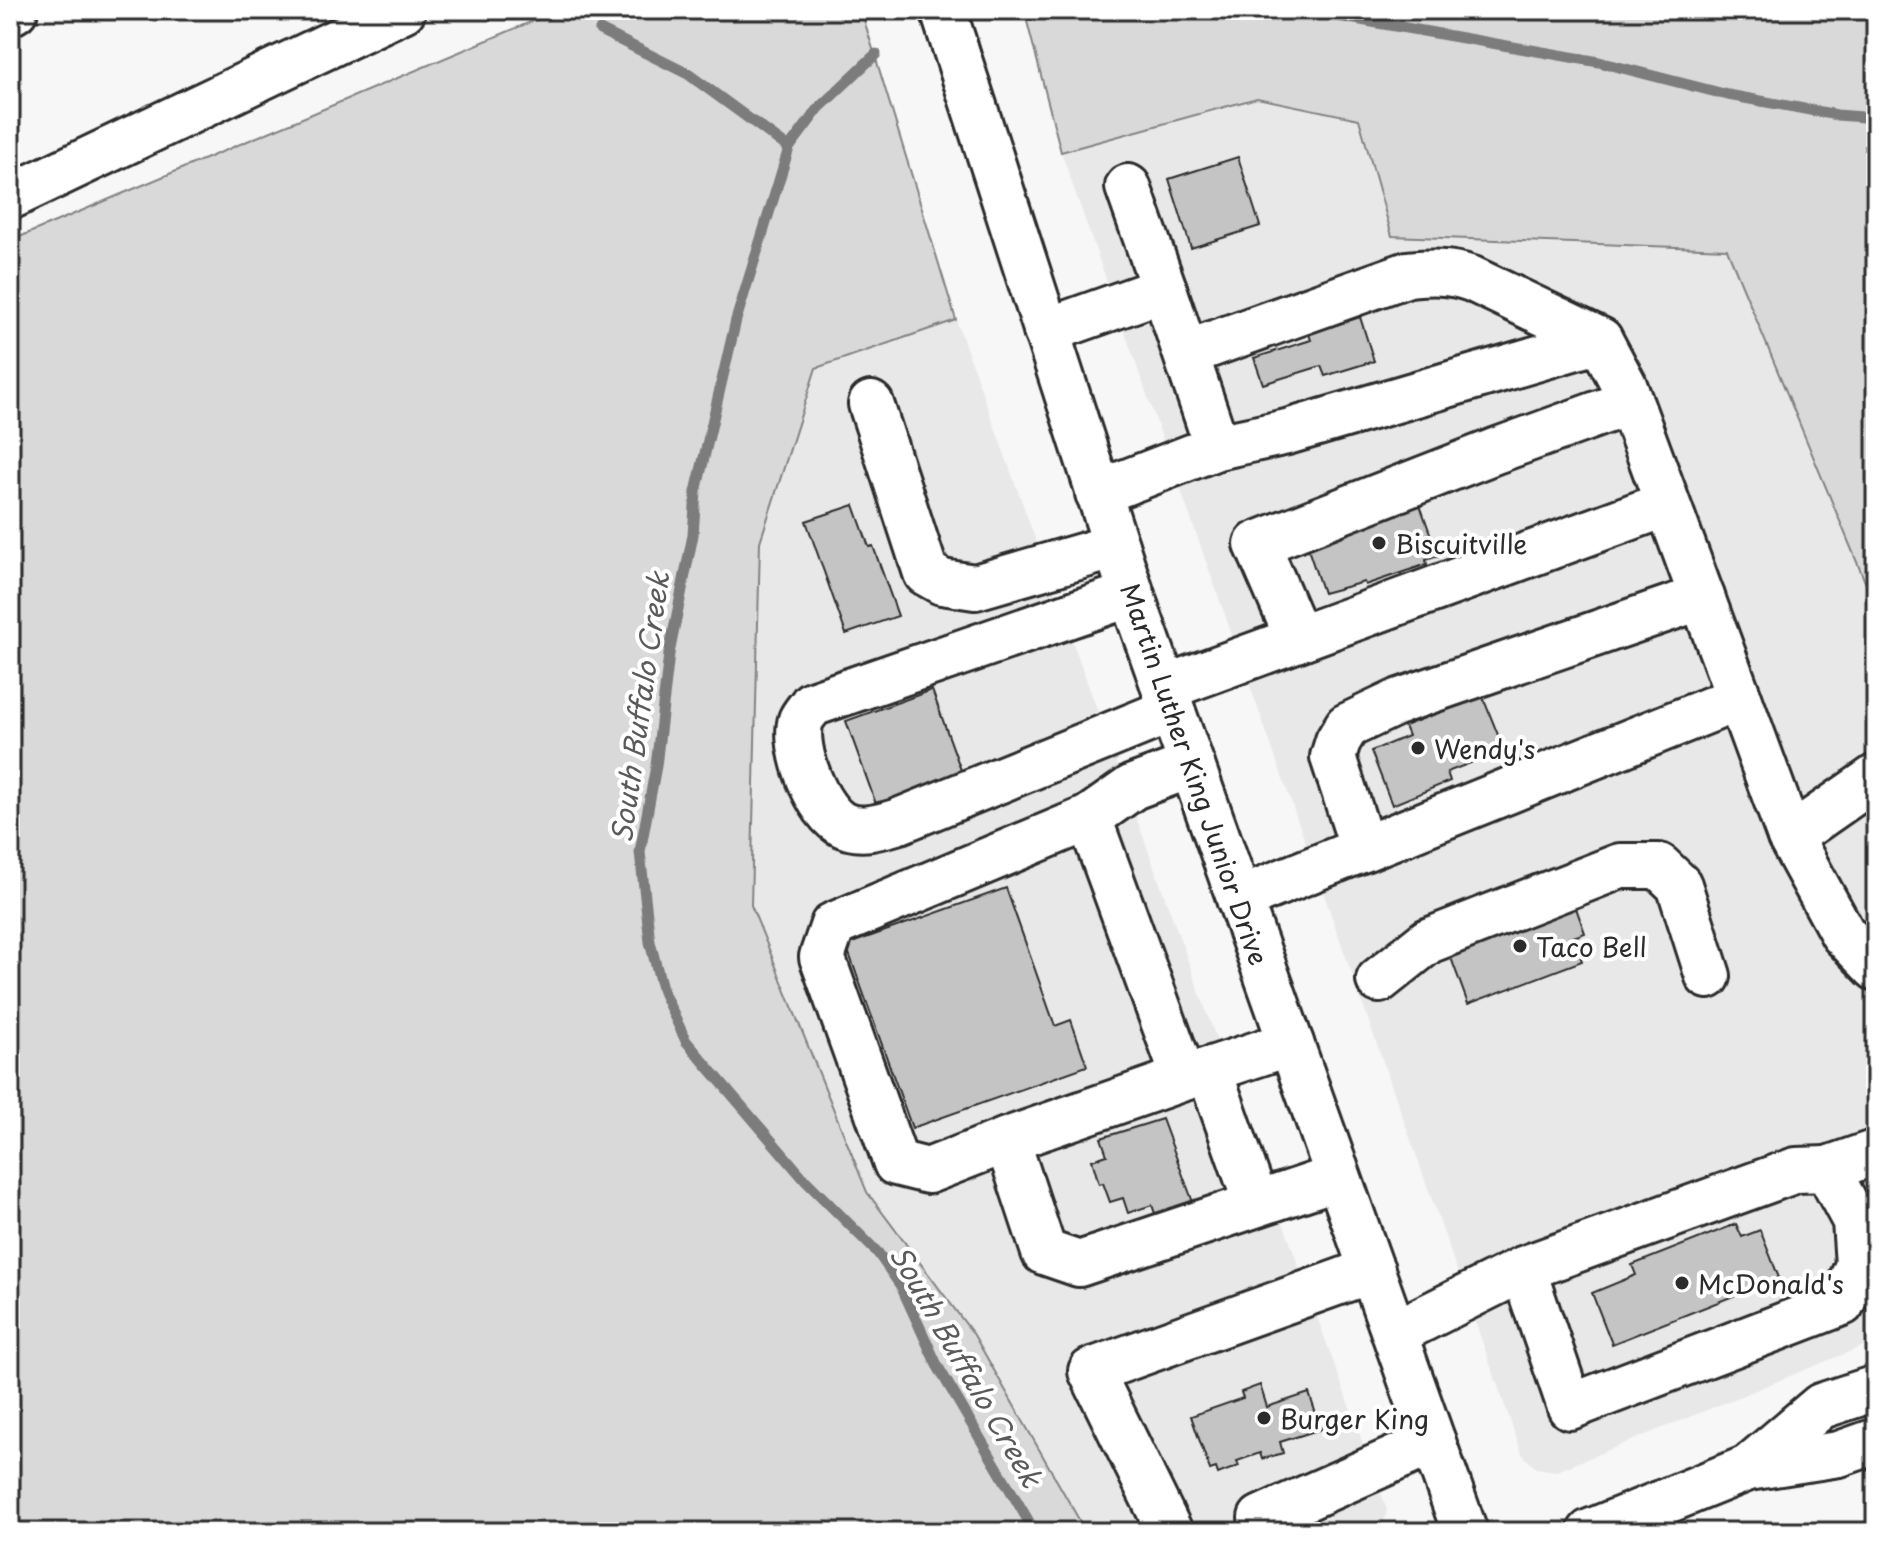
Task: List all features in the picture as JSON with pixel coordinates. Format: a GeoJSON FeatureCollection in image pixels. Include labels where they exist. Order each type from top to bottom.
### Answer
{"type":"FeatureCollection","features":[{"type":"Feature","properties":{"kind":"main road"},"geometry":{"type":"LineString","coordinates":[[10,197],[403,10]]}},
{"type":"Feature","properties":{"kind":"main road","name":"Martin Luther King Junior Drive"},"geometry":{"type":"LineString","coordinates":[[943,10],[1131,594],[1465,1532]]}},
{"type":"Feature","properties":{"kind":"main road"},"geometry":{"type":"LineString","coordinates":[[1128,187],[1217,447]]}},
{"type":"Feature","properties":{"kind":"main road"},"geometry":{"type":"LineString","coordinates":[[1187,353],[1408,274],[1431,272],[1454,273],[1472,279],[1600,340],[1630,402],[1790,837],[1843,934],[1876,968]]}},
{"type":"Feature","properties":{"kind":"main road"},"geometry":{"type":"LineString","coordinates":[[1046,331],[1164,289]]}},
{"type":"Feature","properties":{"kind":"main road"},"geometry":{"type":"LineString","coordinates":[[1098,493],[1217,447],[1287,432],[1600,340]]}},
{"type":"Feature","properties":{"kind":"main road"},"geometry":{"type":"LineString","coordinates":[[1298,639],[1257,544],[1630,402]]}},
{"type":"Feature","properties":{"kind":"main road"},"geometry":{"type":"LineString","coordinates":[[871,404],[926,573],[942,582],[975,587],[1116,546]]}},
{"type":"Feature","properties":{"kind":"main road"},"geometry":{"type":"LineString","coordinates":[[1131,594],[812,704],[801,720],[801,756],[822,807],[844,825],[870,829],[899,821],[1298,639],[1667,504]]}},
{"type":"Feature","properties":{"kind":"main road"},"geometry":{"type":"LineString","coordinates":[[1363,849],[1333,757],[1347,726],[1400,701],[1702,597]]}},
{"type":"Feature","properties":{"kind":"main road"},"geometry":{"type":"LineString","coordinates":[[1239,899],[1739,698]]}},
{"type":"Feature","properties":{"kind":"main road"},"geometry":{"type":"LineString","coordinates":[[1192,765],[1133,787],[1089,818],[833,925],[822,957],[896,1163],[928,1171],[1007,1140],[1291,1043]]}},
{"type":"Feature","properties":{"kind":"main road"},"geometry":{"type":"LineString","coordinates":[[1790,837],[1876,777]]}},
{"type":"Feature","properties":{"kind":"main road"},"geometry":{"type":"LineString","coordinates":[[1089,818],[1197,1074],[1256,1203]]}},
{"type":"Feature","properties":{"kind":"main road"},"geometry":{"type":"LineString","coordinates":[[1379,980],[1428,941],[1620,866],[1659,866],[1679,885],[1708,976]]}},
{"type":"Feature","properties":{"kind":"main road"},"geometry":{"type":"LineString","coordinates":[[1007,1140],[1044,1252],[1079,1264],[1338,1177]]}},
{"type":"Feature","properties":{"kind":"main road"},"geometry":{"type":"LineString","coordinates":[[1395,1333],[1523,1269],[1796,1170],[1827,1169],[1876,1152]]}},
{"type":"Feature","properties":{"kind":"main road"},"geometry":{"type":"LineString","coordinates":[[1523,1269],[1570,1407],[1842,1303],[1858,1265],[1855,1221],[1827,1169]]}},
{"type":"Feature","properties":{"kind":"main road"},"geometry":{"type":"LineString","coordinates":[[1170,1532],[1091,1371],[1372,1270]]}},
{"type":"Feature","properties":{"kind":"main road"},"geometry":{"type":"LineString","coordinates":[[1748,1468],[1821,1406],[1876,1388]]}},
{"type":"Feature","properties":{"kind":"main road"},"geometry":{"type":"LineString","coordinates":[[1590,1532],[1748,1468],[1839,1454],[1876,1441]]}},
{"type":"Feature","properties":{"kind":"main road"},"geometry":{"type":"LineString","coordinates":[[1252,1527],[1433,1442]]}},
{"type":"Feature","properties":{"kind":"shaded area"},"geometry":{"type":"Polygon","coordinates":[[[559,10],[861,10],[956,320],[816,368],[760,542],[751,905],[867,1192],[974,1335],[1086,1532],[10,1532],[10,241],[559,10]]]}},
{"type":"Feature","properties":{"kind":"shaded area"},"geometry":{"type":"Polygon","coordinates":[[[1024,10],[1876,10],[1876,608],[1727,249],[1392,236],[1359,119],[1257,98],[1061,152],[1024,10]]]}},
{"type":"Feature","properties":{"kind":"shaded area"},"geometry":{"type":"Polygon","coordinates":[[[1257,98],[1359,119],[1392,235],[1727,249],[1876,608],[1876,1341],[1557,1471],[1536,1468],[1522,1454],[1061,152],[1257,98]]]}},
{"type":"Feature","properties":{"kind":"shaded area"},"geometry":{"type":"Polygon","coordinates":[[[956,320],[1387,1510],[1382,1532],[1086,1532],[974,1335],[867,1192],[751,905],[760,542],[816,368],[956,320]]]}},
{"type":"Feature","properties":{"kind":"building"},"geometry":{"type":"Polygon","coordinates":[[[1238,157],[1260,226],[1191,248],[1169,179],[1238,157]]]}},
{"type":"Feature","properties":{"kind":"building"},"geometry":{"type":"Polygon","coordinates":[[[1360,317],[1374,361],[1325,376],[1321,366],[1263,384],[1254,358],[1311,340],[1309,334],[1360,317]]]}},
{"type":"Feature","properties":{"kind":"building"},"geometry":{"type":"Polygon","coordinates":[[[1419,502],[1438,556],[1426,560],[1427,564],[1365,585],[1364,582],[1323,593],[1307,546],[1419,502]]]}},
{"type":"Feature","properties":{"kind":"building"},"geometry":{"type":"Polygon","coordinates":[[[854,505],[869,547],[873,546],[898,616],[846,634],[806,521],[854,505]]]}},
{"type":"Feature","properties":{"kind":"building"},"geometry":{"type":"Polygon","coordinates":[[[932,690],[966,784],[880,815],[846,721],[932,690]]]}},
{"type":"Feature","properties":{"kind":"building"},"geometry":{"type":"Polygon","coordinates":[[[1482,695],[1504,750],[1447,772],[1450,781],[1392,805],[1371,751],[1408,736],[1404,726],[1482,695]]]}},
{"type":"Feature","properties":{"kind":"building"},"geometry":{"type":"Polygon","coordinates":[[[1006,888],[1055,1026],[1071,1020],[1087,1066],[912,1128],[846,945],[1006,888]]]}},
{"type":"Feature","properties":{"kind":"building"},"geometry":{"type":"Polygon","coordinates":[[[1572,897],[1585,933],[1573,937],[1582,961],[1468,1004],[1446,944],[1572,897]]]}},
{"type":"Feature","properties":{"kind":"building"},"geometry":{"type":"Polygon","coordinates":[[[1162,1119],[1197,1213],[1159,1225],[1152,1205],[1128,1213],[1123,1198],[1110,1202],[1103,1183],[1099,1184],[1092,1160],[1107,1155],[1101,1138],[1162,1119]]]}},
{"type":"Feature","properties":{"kind":"building"},"geometry":{"type":"Polygon","coordinates":[[[1736,1224],[1742,1237],[1760,1230],[1779,1278],[1612,1344],[1592,1293],[1636,1275],[1632,1265],[1736,1224]]]}},
{"type":"Feature","properties":{"kind":"building"},"geometry":{"type":"Polygon","coordinates":[[[1260,1385],[1267,1407],[1309,1393],[1321,1429],[1280,1442],[1283,1453],[1262,1459],[1260,1453],[1237,1461],[1239,1466],[1218,1474],[1216,1468],[1210,1470],[1191,1416],[1243,1398],[1241,1392],[1260,1385]]]}},
{"type":"Feature","properties":{"kind":"waterway","name":"South Buffalo Creek"},"geometry":{"type":"LineString","coordinates":[[1291,10],[1599,62],[1728,95],[1837,115],[1876,118]]}},
{"type":"Feature","properties":{"kind":"waterway"},"geometry":{"type":"LineString","coordinates":[[600,30],[688,74],[789,148]]}},
{"type":"Feature","properties":{"kind":"waterway","name":"South Buffalo Creek"},"geometry":{"type":"LineString","coordinates":[[876,54],[819,108],[789,148],[736,320],[696,492],[693,535],[669,654],[656,766],[640,852],[650,942],[663,992],[686,1041],[805,1180],[878,1253],[901,1286],[937,1365],[1035,1532]]}},
{"type":"Feature","properties":{"kind":"place","name":"Biscuitville"},"geometry":{"type":"Point","coordinates":[1379,543]}},
{"type":"Feature","properties":{"kind":"place","name":"Wendy's"},"geometry":{"type":"Point","coordinates":[1418,748]}},
{"type":"Feature","properties":{"kind":"place","name":"Taco Bell"},"geometry":{"type":"Point","coordinates":[1520,946]}},
{"type":"Feature","properties":{"kind":"place","name":"McDonald's"},"geometry":{"type":"Point","coordinates":[1682,1283]}},
{"type":"Feature","properties":{"kind":"place","name":"Burger King"},"geometry":{"type":"Point","coordinates":[1264,1418]}}]}
